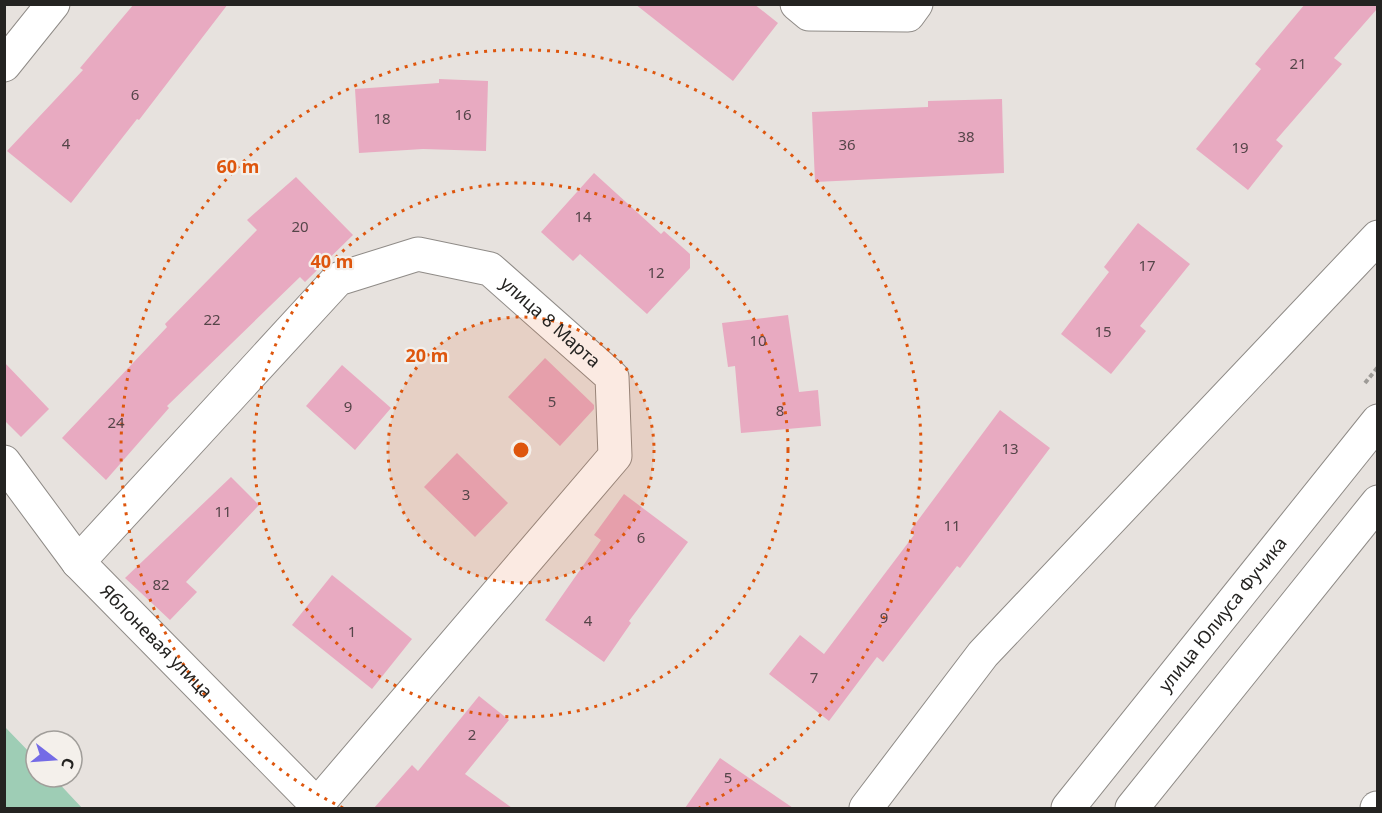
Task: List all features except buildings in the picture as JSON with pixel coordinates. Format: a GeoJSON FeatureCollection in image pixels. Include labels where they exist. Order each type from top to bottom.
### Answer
{"type":"FeatureCollection","features":[{"type":"Feature","properties":{"kind":"main road"},"geometry":{"type":"LineString","coordinates":[[4,65],[53,4]]}},
{"type":"Feature","properties":{"kind":"main road"},"geometry":{"type":"LineString","coordinates":[[797,4],[809,14],[908,15],[916,4]]}},
{"type":"Feature","properties":{"kind":"main road"},"geometry":{"type":"LineString","coordinates":[[867,808],[983,654],[1377,237]]}},
{"type":"Feature","properties":{"kind":"main road","name":"улица 8 Марта"},"geometry":{"type":"LineString","coordinates":[[78,562],[338,279],[418,254],[490,269],[612,376],[615,456],[318,807]]}},
{"type":"Feature","properties":{"kind":"main road","name":"улица Юлиуса Фучика"},"geometry":{"type":"LineString","coordinates":[[1068,808],[1377,421]]}},
{"type":"Feature","properties":{"kind":"main road","name":"Яблоневая улица"},"geometry":{"type":"LineString","coordinates":[[4,462],[78,562],[318,807]]}},
{"type":"Feature","properties":{"kind":"main road"},"geometry":{"type":"LineString","coordinates":[[1132,808],[1377,502]]}},
{"type":"Feature","properties":{"kind":"green space"},"geometry":{"type":"Polygon","coordinates":[[[4,726],[24,747],[24,789],[64,789],[82,808],[5,808],[4,726]]]}}]}
